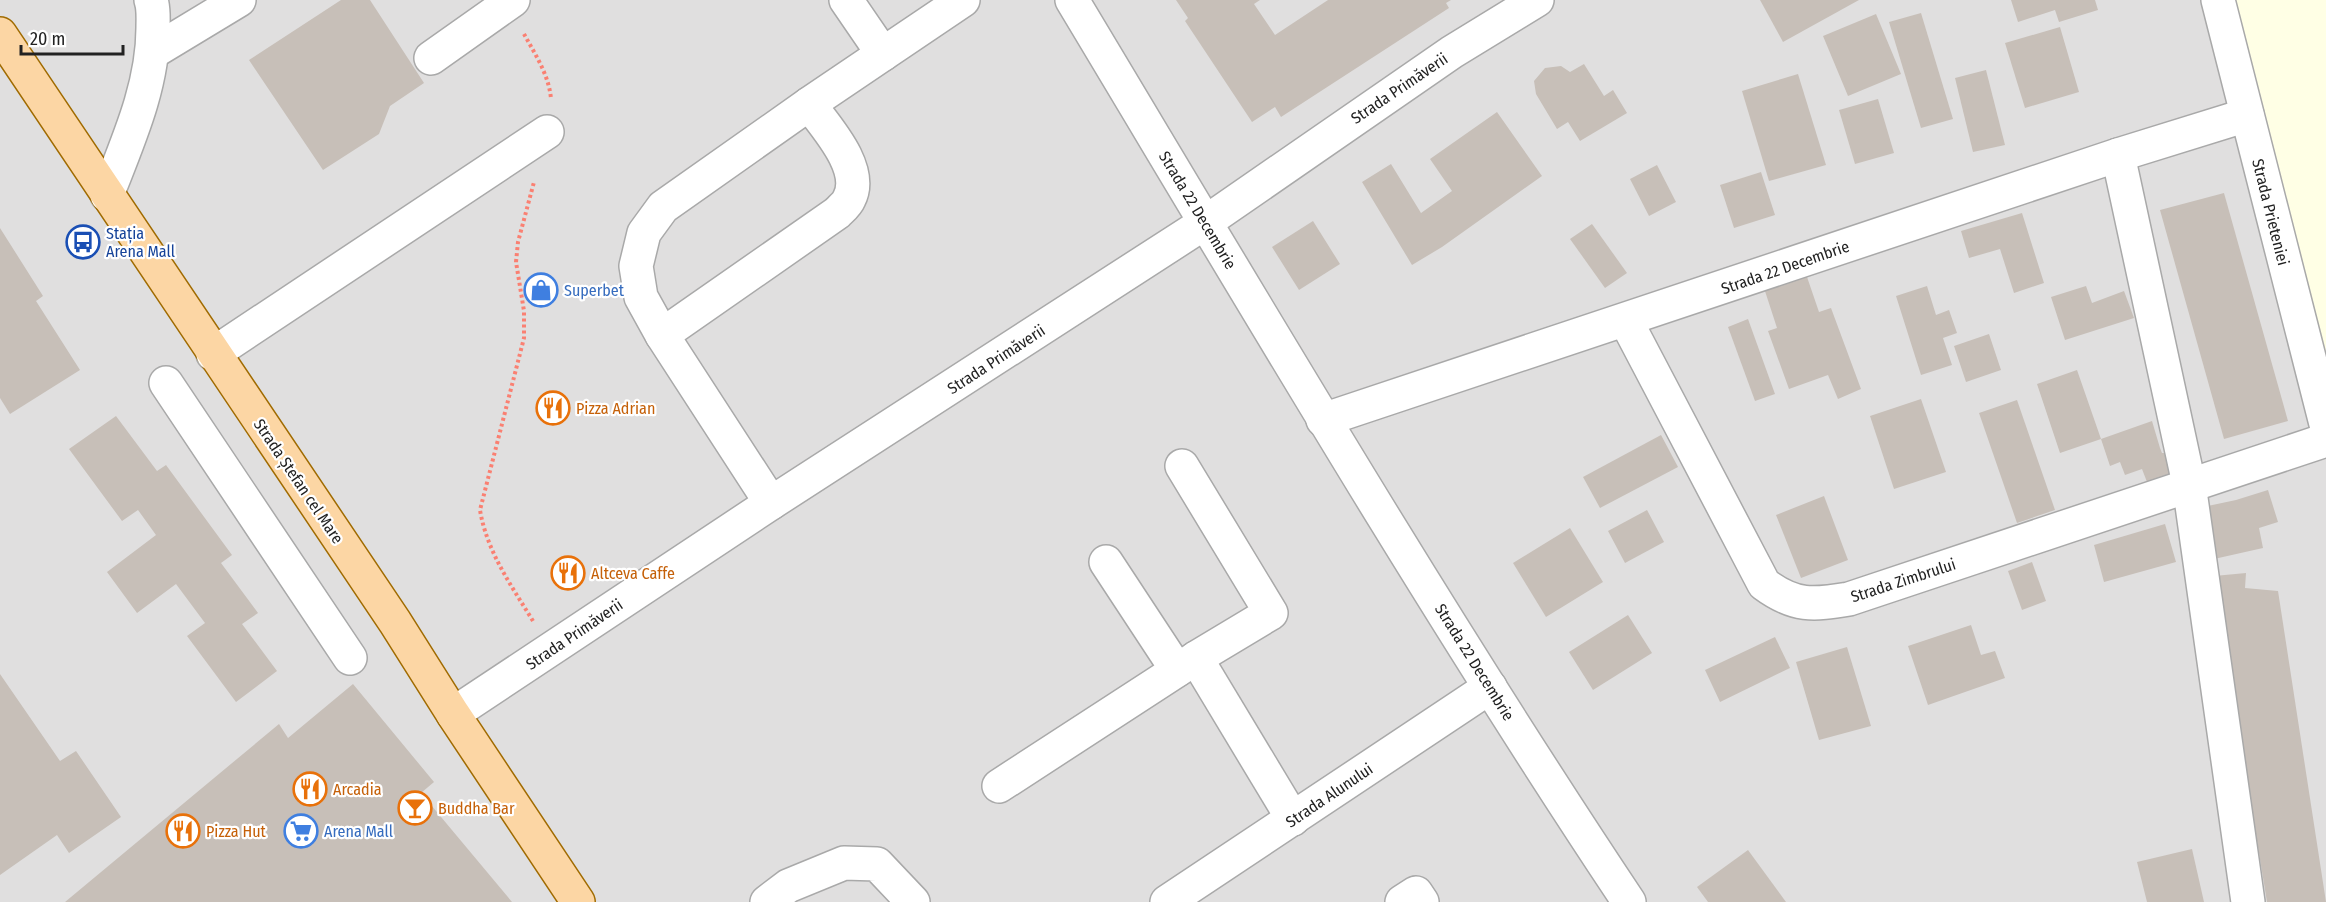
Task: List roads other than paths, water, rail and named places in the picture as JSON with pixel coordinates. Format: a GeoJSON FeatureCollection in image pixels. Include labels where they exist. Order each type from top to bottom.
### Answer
{"type":"FeatureCollection","features":[{"type":"Feature","properties":{"kind":"main road","name":"Strada Ștefan cel Mare"},"geometry":{"type":"LineString","coordinates":[[0,34],[9,67],[107,195],[395,622],[578,902]]}},
{"type":"Feature","properties":{"kind":"street"},"geometry":{"type":"LineString","coordinates":[[107,195],[139,112],[153,52],[151,0]]}},
{"type":"Feature","properties":{"kind":"street"},"geometry":{"type":"LineString","coordinates":[[153,52],[239,0]]}},
{"type":"Feature","properties":{"kind":"street"},"geometry":{"type":"LineString","coordinates":[[846,0],[883,54]]}},
{"type":"Feature","properties":{"kind":"street"},"geometry":{"type":"LineString","coordinates":[[771,503],[662,335],[640,297],[636,266],[644,232],[663,207],[809,104],[963,0]]}},
{"type":"Feature","properties":{"kind":"street","name":"Strada 22 Decembrie"},"geometry":{"type":"LineString","coordinates":[[1072,0],[1323,420],[1490,687],[1629,902]]}},
{"type":"Feature","properties":{"kind":"street","name":"Strada Primăverii"},"geometry":{"type":"LineString","coordinates":[[453,714],[771,503],[1206,222],[1452,52],[1537,0]]}},
{"type":"Feature","properties":{"kind":"street","name":"Strada Prieteniei"},"geometry":{"type":"LineString","coordinates":[[2218,0],[2326,424]]}},
{"type":"Feature","properties":{"kind":"street"},"geometry":{"type":"LineString","coordinates":[[431,58],[511,2]]}},
{"type":"Feature","properties":{"kind":"street"},"geometry":{"type":"LineString","coordinates":[[662,335],[837,213],[849,199],[854,184],[844,152],[809,104]]}},
{"type":"Feature","properties":{"kind":"street","name":"Strada 22 Decembrie"},"geometry":{"type":"LineString","coordinates":[[1323,420],[1626,321],[2118,155],[2247,116]]}},
{"type":"Feature","properties":{"kind":"street"},"geometry":{"type":"LineString","coordinates":[[213,354],[547,132]]}},
{"type":"Feature","properties":{"kind":"street"},"geometry":{"type":"LineString","coordinates":[[2118,155],[2189,484],[2248,902]]}},
{"type":"Feature","properties":{"kind":"street","name":"Strada Zimbrului"},"geometry":{"type":"LineString","coordinates":[[1626,321],[1764,584],[1780,596],[1797,603],[1819,604],[1849,599],[2326,440]]}},
{"type":"Feature","properties":{"kind":"street"},"geometry":{"type":"LineString","coordinates":[[166,383],[350,658]]}},
{"type":"Feature","properties":{"kind":"street"},"geometry":{"type":"LineString","coordinates":[[999,786],[1186,664],[1271,613],[1182,466]]}},
{"type":"Feature","properties":{"kind":"street"},"geometry":{"type":"LineString","coordinates":[[1106,562],[1186,664],[1293,819]]}},
{"type":"Feature","properties":{"kind":"street","name":"Strada Alunului"},"geometry":{"type":"LineString","coordinates":[[1167,902],[1490,687]]}},
{"type":"Feature","properties":{"kind":"street"},"geometry":{"type":"LineString","coordinates":[[767,902],[788,886],[844,863],[877,864],[913,902]]}},
{"type":"Feature","properties":{"kind":"street"},"geometry":{"type":"LineString","coordinates":[[1402,902],[1416,893],[1422,902]]}},
{"type":"Feature","properties":{"kind":"place","name":"Stația Arena Mall"},"geometry":{"type":"Point","coordinates":[83,242]}},
{"type":"Feature","properties":{"kind":"place","name":"Superbet"},"geometry":{"type":"Point","coordinates":[541,290]}},
{"type":"Feature","properties":{"kind":"place","name":"Pizza Adrian"},"geometry":{"type":"Point","coordinates":[553,408]}},
{"type":"Feature","properties":{"kind":"place","name":"Altceva Caffe"},"geometry":{"type":"Point","coordinates":[568,573]}},
{"type":"Feature","properties":{"kind":"place","name":"Arcadia"},"geometry":{"type":"Point","coordinates":[310,789]}},
{"type":"Feature","properties":{"kind":"place","name":"Buddha Bar"},"geometry":{"type":"Point","coordinates":[415,808]}},
{"type":"Feature","properties":{"kind":"place","name":"Pizza Hut"},"geometry":{"type":"Point","coordinates":[183,831]}},
{"type":"Feature","properties":{"kind":"place","name":"Arena Mall"},"geometry":{"type":"Point","coordinates":[301,831]}}]}
